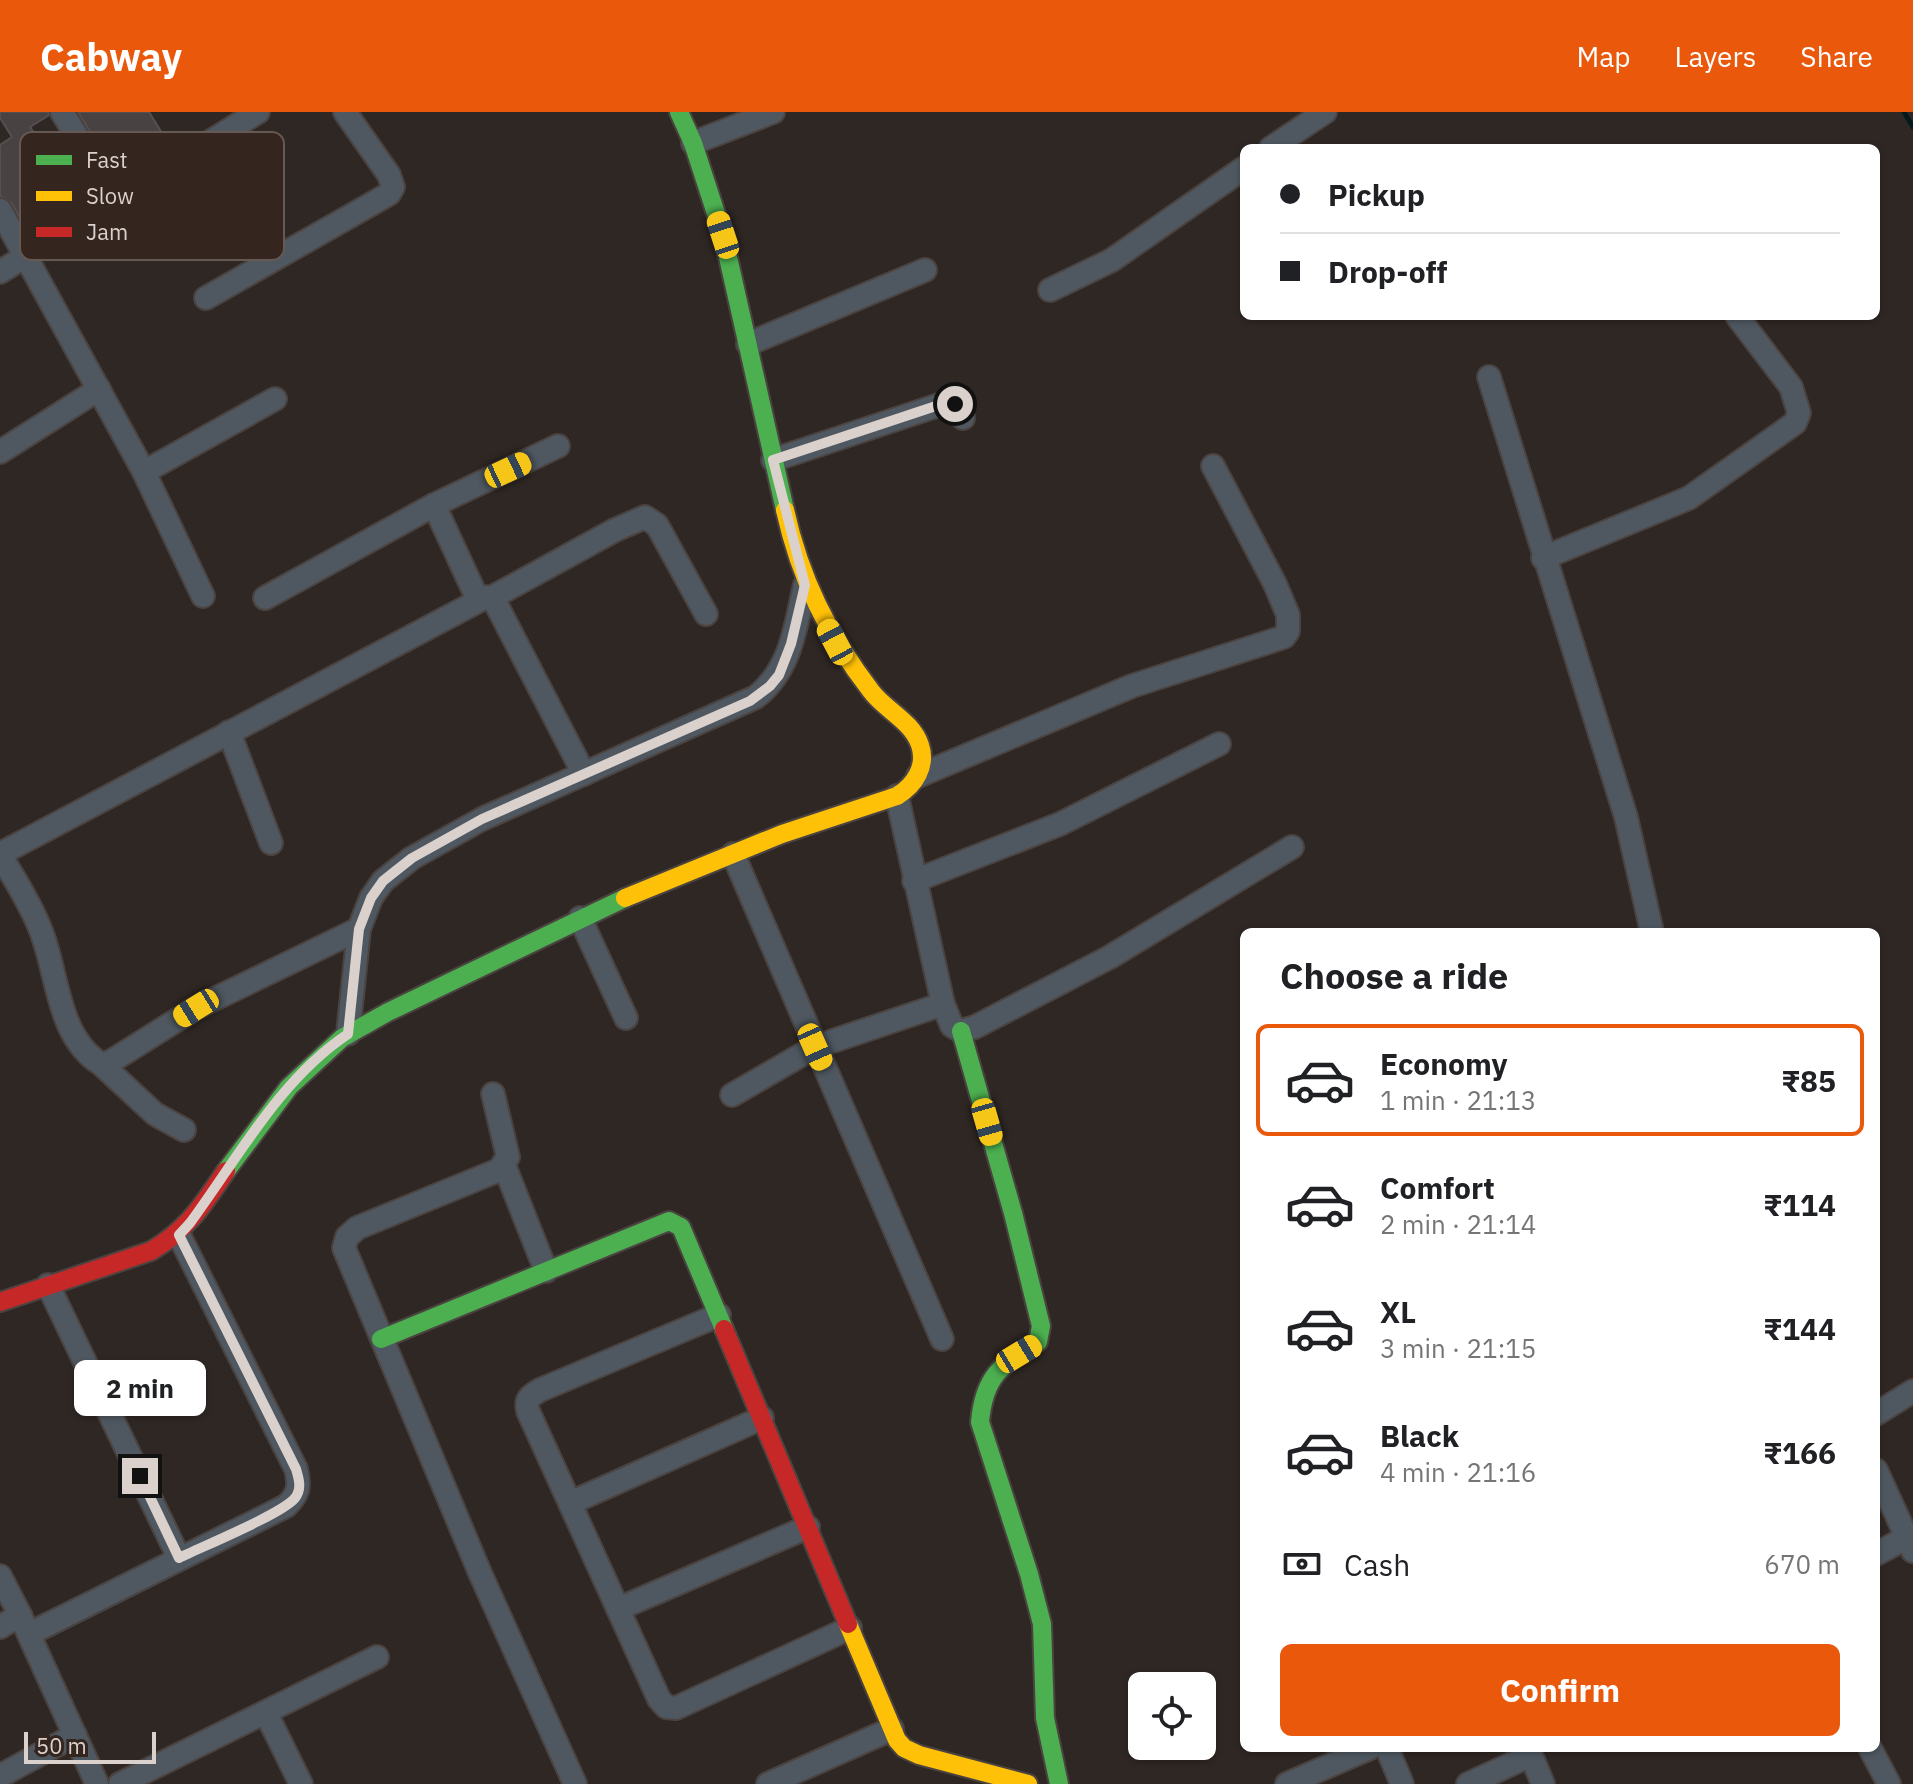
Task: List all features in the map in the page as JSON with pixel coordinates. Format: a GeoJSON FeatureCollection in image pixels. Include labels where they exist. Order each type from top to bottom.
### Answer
{"type":"FeatureCollection","features":[{"type":"Feature","properties":{"kind":"street"},"geometry":{"type":"LineString","coordinates":[[62,112],[74,132]]}},
{"type":"Feature","properties":{"kind":"street"},"geometry":{"type":"LineString","coordinates":[[225,132],[258,112]]}},
{"type":"Feature","properties":{"kind":"street"},"geometry":{"type":"LineString","coordinates":[[284,254],[389,194],[393,187],[389,175],[345,112]]}},
{"type":"Feature","properties":{"kind":"street"},"geometry":{"type":"LineString","coordinates":[[0,1302],[28,1289],[69,1281],[147,1252],[179,1235],[283,1095],[322,1053],[348,1034],[647,887],[802,827],[897,796],[909,788],[918,776],[922,758],[915,734],[876,697],[835,642],[805,585],[773,460],[723,235],[693,143],[679,112]]}},
{"type":"Feature","properties":{"kind":"street"},"geometry":{"type":"LineString","coordinates":[[693,143],[773,112]]}},
{"type":"Feature","properties":{"kind":"street"},"geometry":{"type":"LineString","coordinates":[[1277,144],[1325,112]]}},
{"type":"Feature","properties":{"kind":"street"},"geometry":{"type":"LineString","coordinates":[[1050,290],[1112,260],[1240,171]]}},
{"type":"Feature","properties":{"kind":"street"},"geometry":{"type":"LineString","coordinates":[[0,210],[20,248]]}},
{"type":"Feature","properties":{"kind":"street"},"geometry":{"type":"LineString","coordinates":[[0,272],[20,258]]}},
{"type":"Feature","properties":{"kind":"street"},"geometry":{"type":"LineString","coordinates":[[27,260],[144,472],[203,596]]}},
{"type":"Feature","properties":{"kind":"street"},"geometry":{"type":"LineString","coordinates":[[206,298],[273,260]]}},
{"type":"Feature","properties":{"kind":"street"},"geometry":{"type":"LineString","coordinates":[[748,344],[925,270]]}},
{"type":"Feature","properties":{"kind":"street"},"geometry":{"type":"LineString","coordinates":[[1543,558],[1689,498],[1795,423],[1799,413],[1791,387],[1740,320]]}},
{"type":"Feature","properties":{"kind":"street"},"geometry":{"type":"LineString","coordinates":[[1489,377],[1626,817],[1651,928]]}},
{"type":"Feature","properties":{"kind":"street"},"geometry":{"type":"LineString","coordinates":[[0,452],[99,389]]}},
{"type":"Feature","properties":{"kind":"street"},"geometry":{"type":"LineString","coordinates":[[144,472],[275,399]]}},
{"type":"Feature","properties":{"kind":"street"},"geometry":{"type":"LineString","coordinates":[[773,460],[945,403],[955,404],[963,418]]}},
{"type":"Feature","properties":{"kind":"street"},"geometry":{"type":"LineString","coordinates":[[265,598],[434,505],[558,446]]}},
{"type":"Feature","properties":{"kind":"street"},"geometry":{"type":"LineString","coordinates":[[918,776],[1132,686],[1284,637],[1290,624],[1288,615],[1213,466]]}},
{"type":"Feature","properties":{"kind":"street"},"geometry":{"type":"LineString","coordinates":[[434,505],[584,774]]}},
{"type":"Feature","properties":{"kind":"street"},"geometry":{"type":"LineString","coordinates":[[184,1130],[155,1114],[85,1049],[67,1021],[36,917],[0,854],[645,517],[657,525],[706,614]]}},
{"type":"Feature","properties":{"kind":"street"},"geometry":{"type":"LineString","coordinates":[[348,1034],[359,929],[371,898],[383,881],[412,858],[482,819],[750,701],[779,675],[791,644],[805,585]]}},
{"type":"Feature","properties":{"kind":"street"},"geometry":{"type":"LineString","coordinates":[[229,732],[271,843]]}},
{"type":"Feature","properties":{"kind":"street"},"geometry":{"type":"LineString","coordinates":[[914,881],[1060,824],[1219,744]]}},
{"type":"Feature","properties":{"kind":"street"},"geometry":{"type":"LineString","coordinates":[[897,796],[943,1004],[952,1026],[961,1031],[1013,1213],[1041,1326],[1038,1342],[1000,1365],[985,1386],[980,1422],[1042,1624],[1042,1697],[1059,1784]]}},
{"type":"Feature","properties":{"kind":"street"},"geometry":{"type":"LineString","coordinates":[[961,1031],[975,1027],[1110,957],[1292,847]]}},
{"type":"Feature","properties":{"kind":"street"},"geometry":{"type":"LineString","coordinates":[[733,854],[942,1339]]}},
{"type":"Feature","properties":{"kind":"street"},"geometry":{"type":"LineString","coordinates":[[580,918],[626,1018]]}},
{"type":"Feature","properties":{"kind":"street"},"geometry":{"type":"LineString","coordinates":[[101,1064],[110,1062],[196,1008],[359,929]]}},
{"type":"Feature","properties":{"kind":"street"},"geometry":{"type":"LineString","coordinates":[[732,1095],[815,1047],[943,1004]]}},
{"type":"Feature","properties":{"kind":"street"},"geometry":{"type":"LineString","coordinates":[[493,1094],[508,1157],[504,1165],[499,1170],[357,1228],[347,1237],[344,1248],[480,1573],[575,1784]]}},
{"type":"Feature","properties":{"kind":"street"},"geometry":{"type":"LineString","coordinates":[[504,1165],[546,1271]]}},
{"type":"Feature","properties":{"kind":"street"},"geometry":{"type":"LineString","coordinates":[[381,1339],[669,1221],[676,1222],[681,1227],[719,1315],[892,1729],[904,1748],[919,1755],[1028,1784]]}},
{"type":"Feature","properties":{"kind":"street"},"geometry":{"type":"LineString","coordinates":[[0,1627],[25,1625],[179,1558],[286,1506],[294,1498],[300,1484],[296,1469],[179,1235]]}},
{"type":"Feature","properties":{"kind":"street"},"geometry":{"type":"LineString","coordinates":[[48,1285],[179,1558]]}},
{"type":"Feature","properties":{"kind":"street"},"geometry":{"type":"LineString","coordinates":[[719,1315],[540,1390],[529,1397],[526,1404],[528,1411],[659,1699],[666,1707],[676,1708],[850,1628]]}},
{"type":"Feature","properties":{"kind":"street"},"geometry":{"type":"LineString","coordinates":[[1880,1412],[1913,1391]]}},
{"type":"Feature","properties":{"kind":"street"},"geometry":{"type":"LineString","coordinates":[[570,1503],[762,1418]]}},
{"type":"Feature","properties":{"kind":"street"},"geometry":{"type":"LineString","coordinates":[[1880,1479],[1910,1544],[1880,1553]]}},
{"type":"Feature","properties":{"kind":"street"},"geometry":{"type":"LineString","coordinates":[[618,1609],[808,1527]]}},
{"type":"Feature","properties":{"kind":"street"},"geometry":{"type":"LineString","coordinates":[[0,1576],[97,1784]]}},
{"type":"Feature","properties":{"kind":"street"},"geometry":{"type":"LineString","coordinates":[[120,1784],[377,1657]]}},
{"type":"Feature","properties":{"kind":"street"},"geometry":{"type":"LineString","coordinates":[[266,1713],[301,1784]]}},
{"type":"Feature","properties":{"kind":"street"},"geometry":{"type":"LineString","coordinates":[[768,1784],[892,1729]]}},
{"type":"Feature","properties":{"kind":"street"},"geometry":{"type":"LineString","coordinates":[[0,1776],[75,1735]]}},
{"type":"Feature","properties":{"kind":"street"},"geometry":{"type":"LineString","coordinates":[[1287,1784],[1361,1752]]}},
{"type":"Feature","properties":{"kind":"street"},"geometry":{"type":"LineString","coordinates":[[1389,1752],[1402,1784]]}},
{"type":"Feature","properties":{"kind":"street"},"geometry":{"type":"LineString","coordinates":[[1470,1784],[1529,1752],[1543,1784]]}},
{"type":"Feature","properties":{"kind":"street"},"geometry":{"type":"LineString","coordinates":[[1872,1752],[1889,1784]]}},
{"type":"Feature","properties":{"kind":"building"},"geometry":{"type":"Polygon","coordinates":[[[0,112],[48,112],[49,115],[30,127],[34,132],[20,132],[20,218],[12,203],[0,196],[0,145],[12,137],[0,118],[0,112]]]}},
{"type":"Feature","properties":{"kind":"building"},"geometry":{"type":"Polygon","coordinates":[[[78,112],[149,112],[161,132],[90,132],[78,112]]]}},
{"type":"Feature","properties":{"kind":"waterway"},"geometry":{"type":"LineString","coordinates":[[1904,112],[1913,127]]}},
{"type":"Feature","properties":{"kind":"traffic: fast"},"geometry":{"type":"LineString","coordinates":[[679,112],[693,143],[723,235],[785,510]]}},
{"type":"Feature","properties":{"kind":"traffic: fast"},"geometry":{"type":"LineString","coordinates":[[226,1171],[289,1087],[342,1038],[388,1012],[625,898]]}},
{"type":"Feature","properties":{"kind":"traffic: fast"},"geometry":{"type":"LineString","coordinates":[[961,1031],[1013,1213],[1041,1326],[1038,1342],[1004,1365],[990,1383],[980,1422],[1042,1624],[1045,1718],[1059,1784]]}},
{"type":"Feature","properties":{"kind":"traffic: fast"},"geometry":{"type":"LineString","coordinates":[[381,1339],[669,1221],[681,1227],[724,1329]]}},
{"type":"Feature","properties":{"kind":"traffic: slow"},"geometry":{"type":"LineString","coordinates":[[625,898],[782,834],[897,796],[909,786],[921,767],[920,745],[911,729],[871,691],[829,627],[807,582],[785,510]]}},
{"type":"Feature","properties":{"kind":"traffic: slow"},"geometry":{"type":"LineString","coordinates":[[848,1624],[897,1740],[904,1748],[919,1755],[1028,1784]]}},
{"type":"Feature","properties":{"kind":"traffic: jam"},"geometry":{"type":"LineString","coordinates":[[0,1302],[151,1251],[185,1225],[226,1171]]}},
{"type":"Feature","properties":{"kind":"traffic: jam"},"geometry":{"type":"LineString","coordinates":[[724,1329],[848,1624]]}},
{"type":"Feature","properties":{"kind":"route"},"geometry":{"type":"LineString","coordinates":[[140,1476],[179,1558],[286,1506],[299,1491],[296,1469],[179,1235],[283,1095],[322,1053],[348,1034],[359,929],[371,898],[383,881],[412,858],[482,819],[750,701],[770,686],[779,675],[791,644],[805,585],[773,460],[945,403],[955,404]]}}]}
